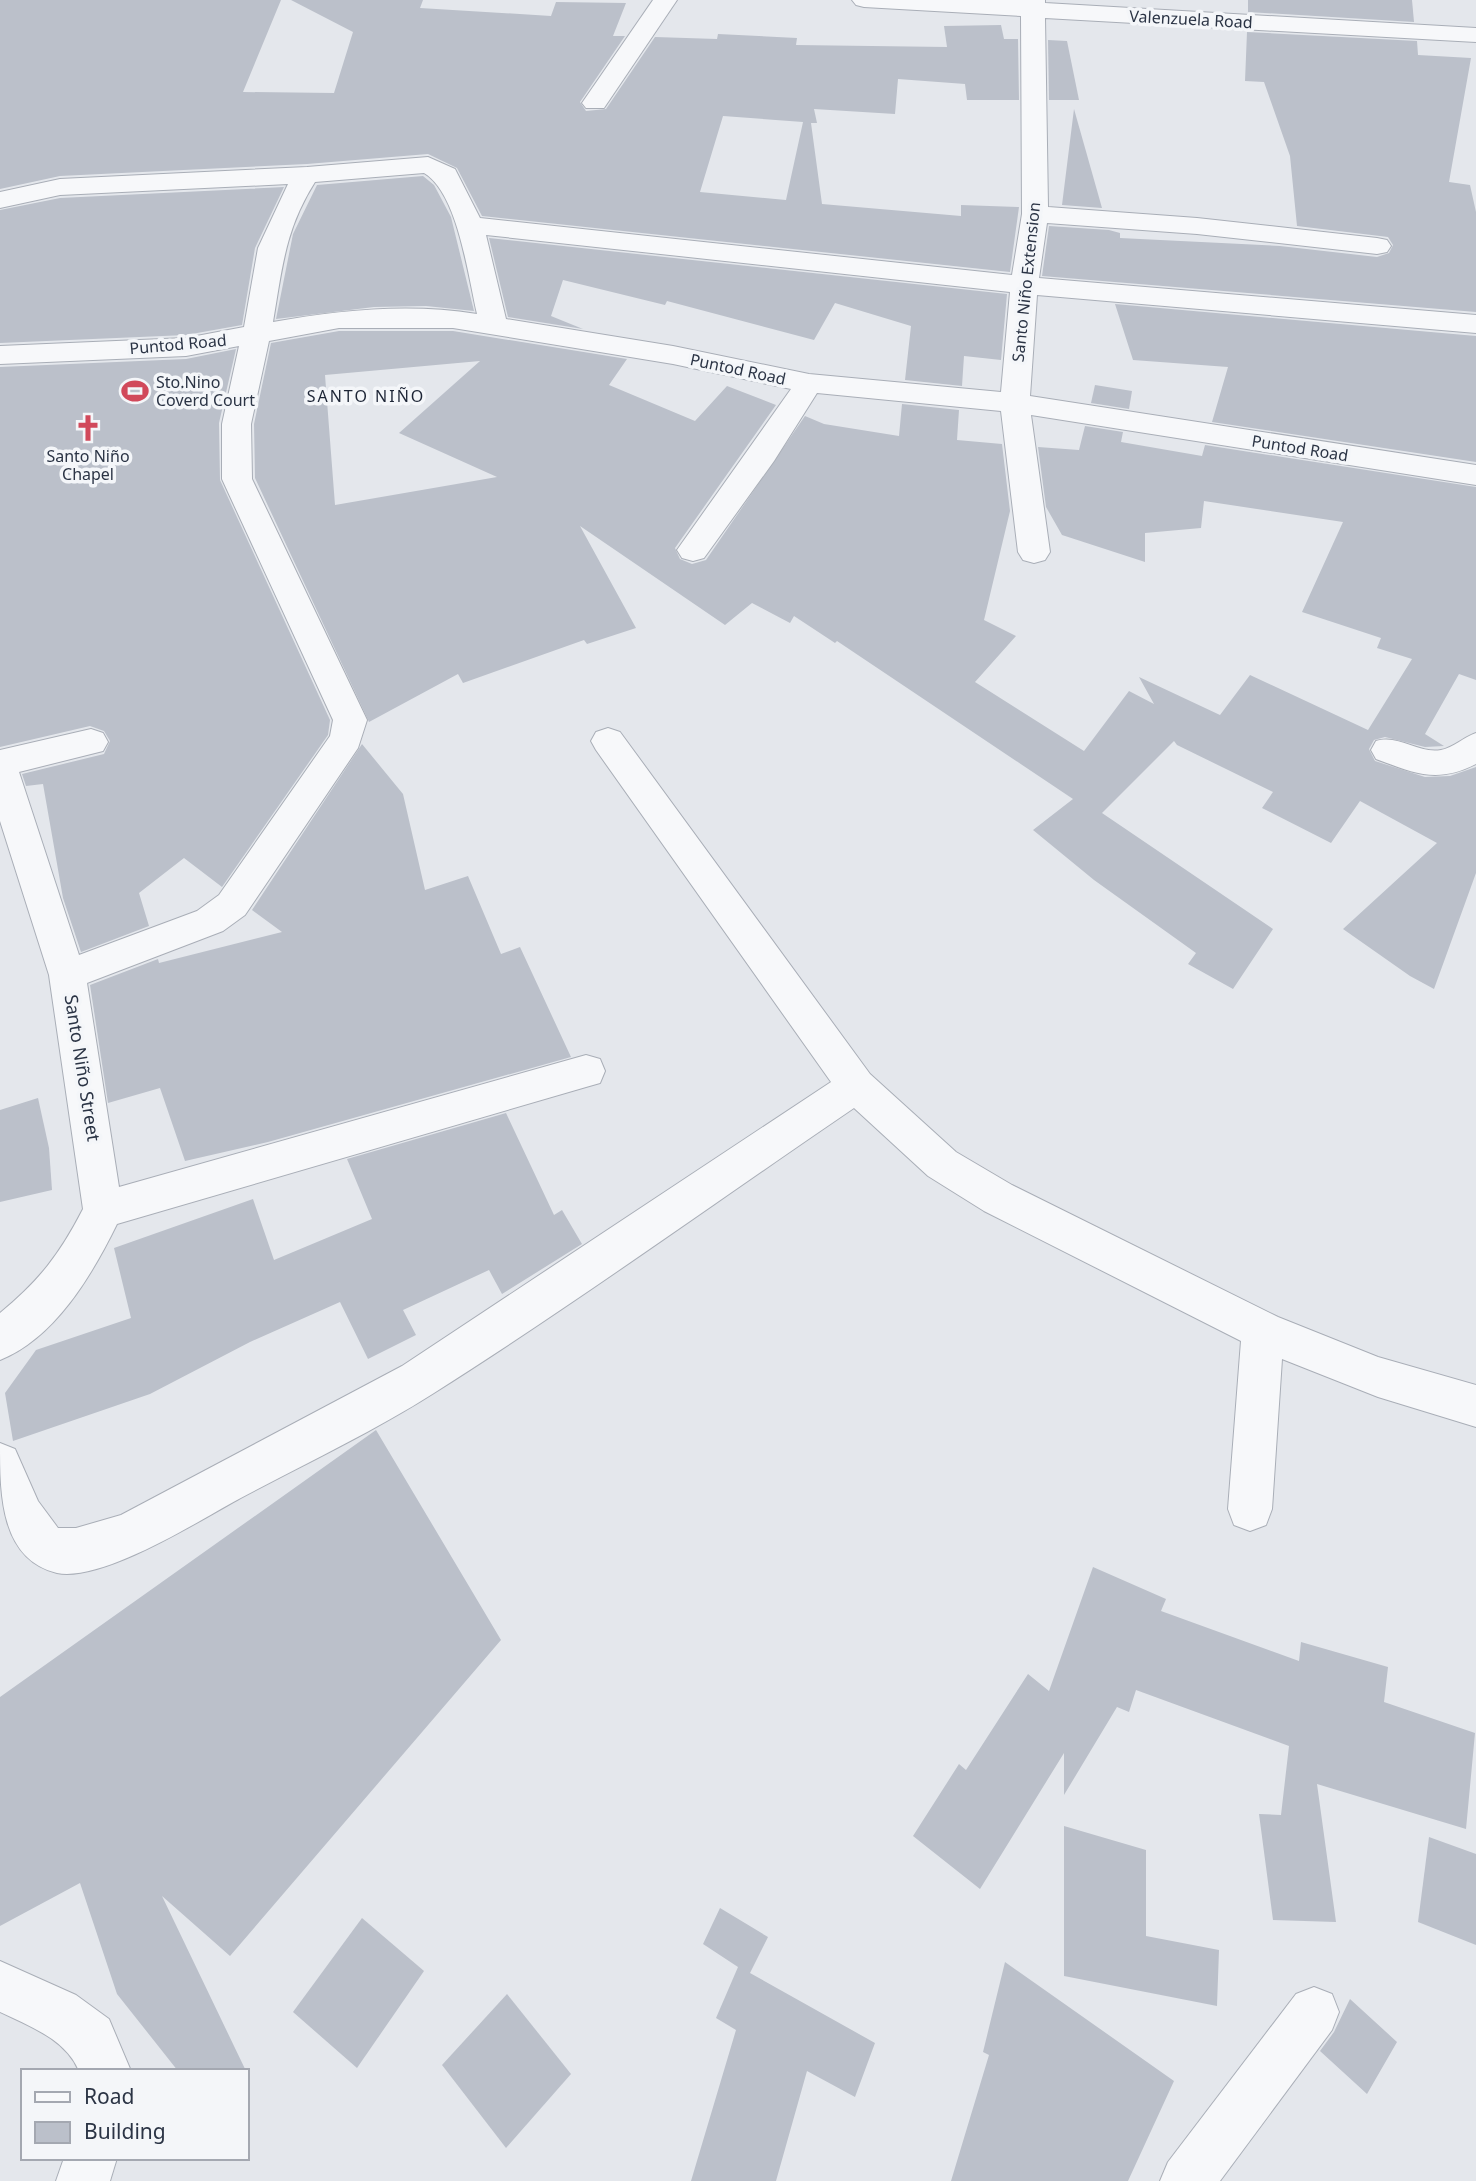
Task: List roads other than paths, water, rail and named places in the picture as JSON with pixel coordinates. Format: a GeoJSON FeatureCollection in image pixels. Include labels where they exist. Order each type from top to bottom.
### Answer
{"type":"FeatureCollection","features":[{"type":"Feature","properties":{"kind":"street"},"geometry":{"type":"LineString","coordinates":[[594,103],[664,0]]}},
{"type":"Feature","properties":{"kind":"street","name":"Valenzuela Road"},"geometry":{"type":"LineString","coordinates":[[864,0],[1033,5],[1476,35]]}},
{"type":"Feature","properties":{"kind":"street","name":"Santo Niño Extension"},"geometry":{"type":"LineString","coordinates":[[1033,5],[1035,214],[1024,285],[1015,402],[1034,552]]}},
{"type":"Feature","properties":{"kind":"street"},"geometry":{"type":"LineString","coordinates":[[0,200],[60,187],[307,176],[433,167],[446,175],[470,225],[493,324]]}},
{"type":"Feature","properties":{"kind":"street"},"geometry":{"type":"LineString","coordinates":[[67,975],[210,921],[232,905],[346,738],[350,720],[237,479],[233,442],[257,335],[269,258],[286,208],[307,176]]}},
{"type":"Feature","properties":{"kind":"street"},"geometry":{"type":"LineString","coordinates":[[1035,214],[1197,226],[1377,246]]}},
{"type":"Feature","properties":{"kind":"street"},"geometry":{"type":"LineString","coordinates":[[470,225],[1024,285],[1476,324]]}},
{"type":"Feature","properties":{"kind":"street","name":"Puntod Road"},"geometry":{"type":"LineString","coordinates":[[0,355],[186,347],[350,318],[426,318],[493,324],[673,355],[809,383],[1015,402],[1476,475]]}},
{"type":"Feature","properties":{"kind":"street"},"geometry":{"type":"LineString","coordinates":[[693,550],[763,454],[809,383]]}},
{"type":"Feature","properties":{"kind":"street"},"geometry":{"type":"LineString","coordinates":[[608,741],[856,1086],[942,1164],[999,1198],[1263,1331],[1378,1377],[1476,1406]]}},
{"type":"Feature","properties":{"kind":"street"},"geometry":{"type":"LineString","coordinates":[[0,765],[91,742]]}},
{"type":"Feature","properties":{"kind":"street"},"geometry":{"type":"LineString","coordinates":[[1388,750],[1426,763],[1449,764],[1476,746]]}},
{"type":"Feature","properties":{"kind":"street","name":"Santo Niño Street"},"geometry":{"type":"LineString","coordinates":[[0,765],[67,975],[103,1210]]}},
{"type":"Feature","properties":{"kind":"street"},"geometry":{"type":"LineString","coordinates":[[0,1340],[50,1297],[82,1252],[103,1210],[586,1071]]}},
{"type":"Feature","properties":{"kind":"street"},"geometry":{"type":"LineString","coordinates":[[0,1464],[29,1534],[52,1551],[88,1550],[132,1533],[417,1380],[856,1086]]}},
{"type":"Feature","properties":{"kind":"street"},"geometry":{"type":"LineString","coordinates":[[1250,1508],[1263,1331]]}},
{"type":"Feature","properties":{"kind":"street"},"geometry":{"type":"LineString","coordinates":[[0,1986],[58,2013],[91,2037],[104,2069]]}},
{"type":"Feature","properties":{"kind":"street"},"geometry":{"type":"LineString","coordinates":[[1187,2181],[1314,2012]]}},
{"type":"Feature","properties":{"kind":"street"},"geometry":{"type":"LineString","coordinates":[[83,2181],[91,2160]]}},
{"type":"Feature","properties":{"kind":"place","name":"Sto.Nino Coverd Court"},"geometry":{"type":"Point","coordinates":[135,391]}},
{"type":"Feature","properties":{"kind":"place","name":"Santo Niño Chapel"},"geometry":{"type":"Point","coordinates":[88,428]}},
{"type":"Feature","properties":{"kind":"district","name":"SANTO NIÑO"},"geometry":{"type":"Point","coordinates":[366,396]}}]}
